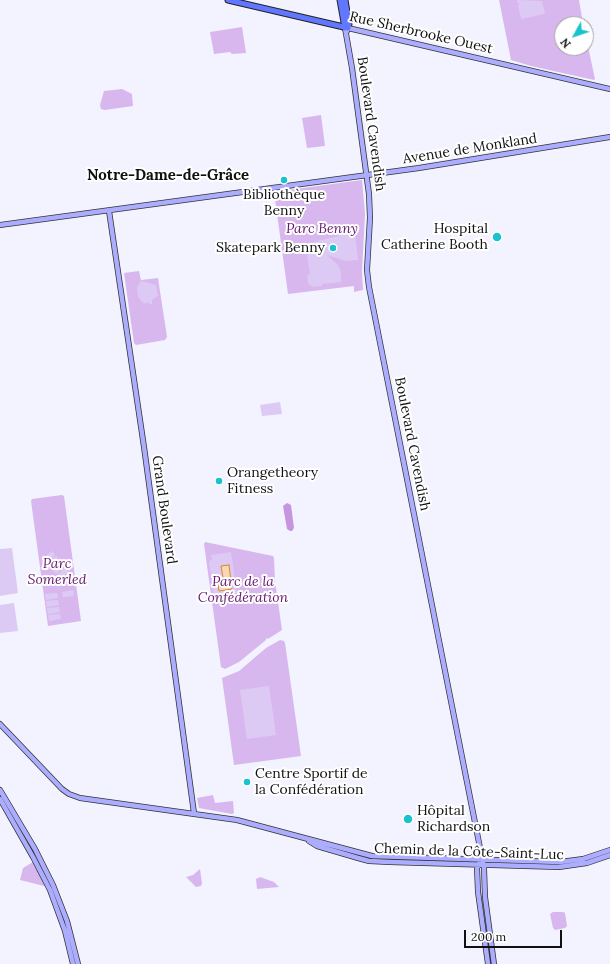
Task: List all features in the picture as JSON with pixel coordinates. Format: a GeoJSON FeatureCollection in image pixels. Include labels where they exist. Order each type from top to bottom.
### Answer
{"type":"FeatureCollection","features":[{"type":"Feature","properties":{"kind":"main road","name":"Rue Sherbrooke Ouest"},"geometry":{"type":"LineString","coordinates":[[228,0],[347,30],[610,90]]}},
{"type":"Feature","properties":{"kind":"main road","name":"Boulevard Cavendish"},"geometry":{"type":"LineString","coordinates":[[340,0],[347,30],[366,176],[369,207],[369,287],[482,860],[485,897],[494,964]]}},
{"type":"Feature","properties":{"kind":"main road","name":"Boulevard Cavendish"},"geometry":{"type":"LineString","coordinates":[[345,0],[348,24],[347,30]]}},
{"type":"Feature","properties":{"kind":"main road","name":"Avenue de Monkland"},"geometry":{"type":"LineString","coordinates":[[0,225],[366,176],[610,137]]}},
{"type":"Feature","properties":{"kind":"main road","name":"Grand Boulevard"},"geometry":{"type":"LineString","coordinates":[[109,211],[145,455],[194,813]]}},
{"type":"Feature","properties":{"kind":"main road","name":"Chemin de la Côte-Saint-Luc"},"geometry":{"type":"LineString","coordinates":[[0,724],[52,780],[69,794],[91,800],[194,813],[246,822],[370,856],[560,862],[610,855]]}},
{"type":"Feature","properties":{"kind":"main road"},"geometry":{"type":"LineString","coordinates":[[0,790],[35,849],[53,885],[67,921],[78,964]]}},
{"type":"Feature","properties":{"kind":"main road"},"geometry":{"type":"LineString","coordinates":[[0,799],[50,890],[65,931],[73,964]]}},
{"type":"Feature","properties":{"kind":"main road","name":"Chemin de la Côte-Saint-Luc"},"geometry":{"type":"LineString","coordinates":[[306,839],[318,846],[369,861],[478,865]]}},
{"type":"Feature","properties":{"kind":"main road","name":"Chemin de la Côte-Saint-Luc"},"geometry":{"type":"LineString","coordinates":[[598,857],[610,850]]}},
{"type":"Feature","properties":{"kind":"main road"},"geometry":{"type":"LineString","coordinates":[[482,860],[478,865],[478,892],[488,964]]}},
{"type":"Feature","properties":{"kind":"green space"},"geometry":{"type":"Polygon","coordinates":[[[499,0],[579,0],[582,16],[554,16],[554,56],[590,56],[594,80],[511,60],[499,0]]]}},
{"type":"Feature","properties":{"kind":"green space"},"geometry":{"type":"Polygon","coordinates":[[[517,0],[542,1],[545,13],[522,19],[517,0]]]}},
{"type":"Feature","properties":{"kind":"green space"},"geometry":{"type":"Polygon","coordinates":[[[242,27],[246,53],[232,54],[230,52],[214,54],[210,32],[242,27]]]}},
{"type":"Feature","properties":{"kind":"green space"},"geometry":{"type":"Polygon","coordinates":[[[122,89],[132,94],[133,106],[105,110],[101,109],[100,105],[104,91],[122,89]]]}},
{"type":"Feature","properties":{"kind":"green space"},"geometry":{"type":"Polygon","coordinates":[[[321,115],[325,146],[307,148],[302,118],[321,115]]]}},
{"type":"Feature","properties":{"kind":"green space","name":"Parc Benny"},"geometry":{"type":"Polygon","coordinates":[[[362,180],[365,214],[362,271],[363,290],[354,292],[354,286],[288,294],[274,192],[362,180]]]}},
{"type":"Feature","properties":{"kind":"green space"},"geometry":{"type":"Polygon","coordinates":[[[342,229],[355,232],[358,260],[345,261],[327,255],[338,265],[341,272],[341,282],[322,284],[322,286],[313,287],[308,283],[307,275],[310,274],[307,255],[313,253],[311,253],[309,243],[339,236],[342,229]]]}},
{"type":"Feature","properties":{"kind":"green space"},"geometry":{"type":"Polygon","coordinates":[[[139,271],[141,280],[158,278],[167,337],[165,340],[136,345],[134,343],[124,273],[139,271]]]}},
{"type":"Feature","properties":{"kind":"green space"},"geometry":{"type":"Polygon","coordinates":[[[141,281],[156,285],[158,296],[152,300],[152,304],[149,304],[149,302],[144,304],[138,297],[137,287],[141,281]]]}},
{"type":"Feature","properties":{"kind":"green space"},"geometry":{"type":"Polygon","coordinates":[[[280,402],[282,414],[262,416],[260,405],[280,402]]]}},
{"type":"Feature","properties":{"kind":"green space","name":"Parc Somerled"},"geometry":{"type":"Polygon","coordinates":[[[64,496],[81,621],[48,626],[31,501],[32,499],[64,496]]]}},
{"type":"Feature","properties":{"kind":"green space","name":"Parc de la Confédération"},"geometry":{"type":"Polygon","coordinates":[[[205,542],[273,556],[274,558],[275,581],[282,630],[268,639],[266,638],[266,640],[239,662],[225,669],[221,667],[204,544],[205,542]]]}},
{"type":"Feature","properties":{"kind":"green space"},"geometry":{"type":"Polygon","coordinates":[[[12,548],[18,593],[0,596],[0,549],[12,548]]]}},
{"type":"Feature","properties":{"kind":"green space"},"geometry":{"type":"Polygon","coordinates":[[[52,551],[55,555],[46,563],[43,558],[52,551]]]}},
{"type":"Feature","properties":{"kind":"green space"},"geometry":{"type":"Polygon","coordinates":[[[231,552],[237,593],[214,596],[209,561],[212,560],[211,555],[231,552]]]}},
{"type":"Feature","properties":{"kind":"green space"},"geometry":{"type":"Polygon","coordinates":[[[56,556],[60,560],[51,568],[47,564],[56,556]]]}},
{"type":"Feature","properties":{"kind":"green space"},"geometry":{"type":"Polygon","coordinates":[[[61,562],[64,566],[56,574],[52,569],[61,562]]]}},
{"type":"Feature","properties":{"kind":"green space"},"geometry":{"type":"Polygon","coordinates":[[[66,567],[69,571],[60,579],[57,575],[66,567]]]}},
{"type":"Feature","properties":{"kind":"green space"},"geometry":{"type":"Polygon","coordinates":[[[73,590],[74,596],[63,597],[62,592],[73,590]]]}},
{"type":"Feature","properties":{"kind":"green space"},"geometry":{"type":"Polygon","coordinates":[[[57,593],[58,598],[46,600],[45,594],[57,593]]]}},
{"type":"Feature","properties":{"kind":"green space"},"geometry":{"type":"Polygon","coordinates":[[[58,600],[59,605],[47,607],[46,601],[58,600]]]}},
{"type":"Feature","properties":{"kind":"green space"},"geometry":{"type":"Polygon","coordinates":[[[14,603],[18,631],[0,633],[0,605],[14,603]]]}},
{"type":"Feature","properties":{"kind":"green space"},"geometry":{"type":"Polygon","coordinates":[[[59,607],[60,612],[48,614],[47,608],[59,607]]]}},
{"type":"Feature","properties":{"kind":"green space"},"geometry":{"type":"Polygon","coordinates":[[[60,614],[61,619],[49,621],[48,615],[60,614]]]}},
{"type":"Feature","properties":{"kind":"green space","name":"Parc de la Confédération"},"geometry":{"type":"Polygon","coordinates":[[[280,640],[284,641],[285,643],[301,756],[234,765],[222,678],[239,671],[266,648],[280,640]]]}},
{"type":"Feature","properties":{"kind":"green space"},"geometry":{"type":"Polygon","coordinates":[[[269,686],[276,735],[247,739],[240,690],[269,686]]]}},
{"type":"Feature","properties":{"kind":"green space"},"geometry":{"type":"Polygon","coordinates":[[[213,795],[215,803],[233,801],[234,813],[232,814],[199,808],[197,798],[213,795]]]}},
{"type":"Feature","properties":{"kind":"green space"},"geometry":{"type":"Polygon","coordinates":[[[33,862],[45,885],[44,886],[20,880],[23,868],[33,862]]]}},
{"type":"Feature","properties":{"kind":"green space"},"geometry":{"type":"Polygon","coordinates":[[[200,869],[202,883],[201,886],[196,887],[186,877],[193,875],[200,869]]]}},
{"type":"Feature","properties":{"kind":"green space"},"geometry":{"type":"Polygon","coordinates":[[[260,877],[274,882],[279,887],[257,889],[256,879],[260,877]]]}},
{"type":"Feature","properties":{"kind":"green space"},"geometry":{"type":"Polygon","coordinates":[[[553,912],[565,913],[567,926],[565,928],[555,930],[553,928],[550,914],[553,912]]]}},
{"type":"Feature","properties":{"kind":"shaded area"},"geometry":{"type":"Polygon","coordinates":[[[287,503],[291,505],[294,528],[292,531],[287,529],[283,506],[287,503]]]}},
{"type":"Feature","properties":{"kind":"shaded area"},"geometry":{"type":"Polygon","coordinates":[[[229,565],[232,589],[219,591],[218,584],[224,583],[221,566],[229,565]]]}},
{"type":"Feature","properties":{"kind":"place","name":"Bibliothèque Benny"},"geometry":{"type":"Point","coordinates":[284,180]}},
{"type":"Feature","properties":{"kind":"place","name":"Hospital Catherine Booth"},"geometry":{"type":"Point","coordinates":[497,237]}},
{"type":"Feature","properties":{"kind":"place","name":"Skatepark Benny"},"geometry":{"type":"Point","coordinates":[333,248]}},
{"type":"Feature","properties":{"kind":"place","name":"Orangetheory Fitness"},"geometry":{"type":"Point","coordinates":[219,481]}},
{"type":"Feature","properties":{"kind":"place","name":"Centre Sportif de la Confédération"},"geometry":{"type":"Point","coordinates":[247,782]}},
{"type":"Feature","properties":{"kind":"place","name":"Hôpital Richardson"},"geometry":{"type":"Point","coordinates":[408,819]}},
{"type":"Feature","properties":{"kind":"district","name":"Notre-Dame-de-Grâce"},"geometry":{"type":"Point","coordinates":[168,176]}}]}
